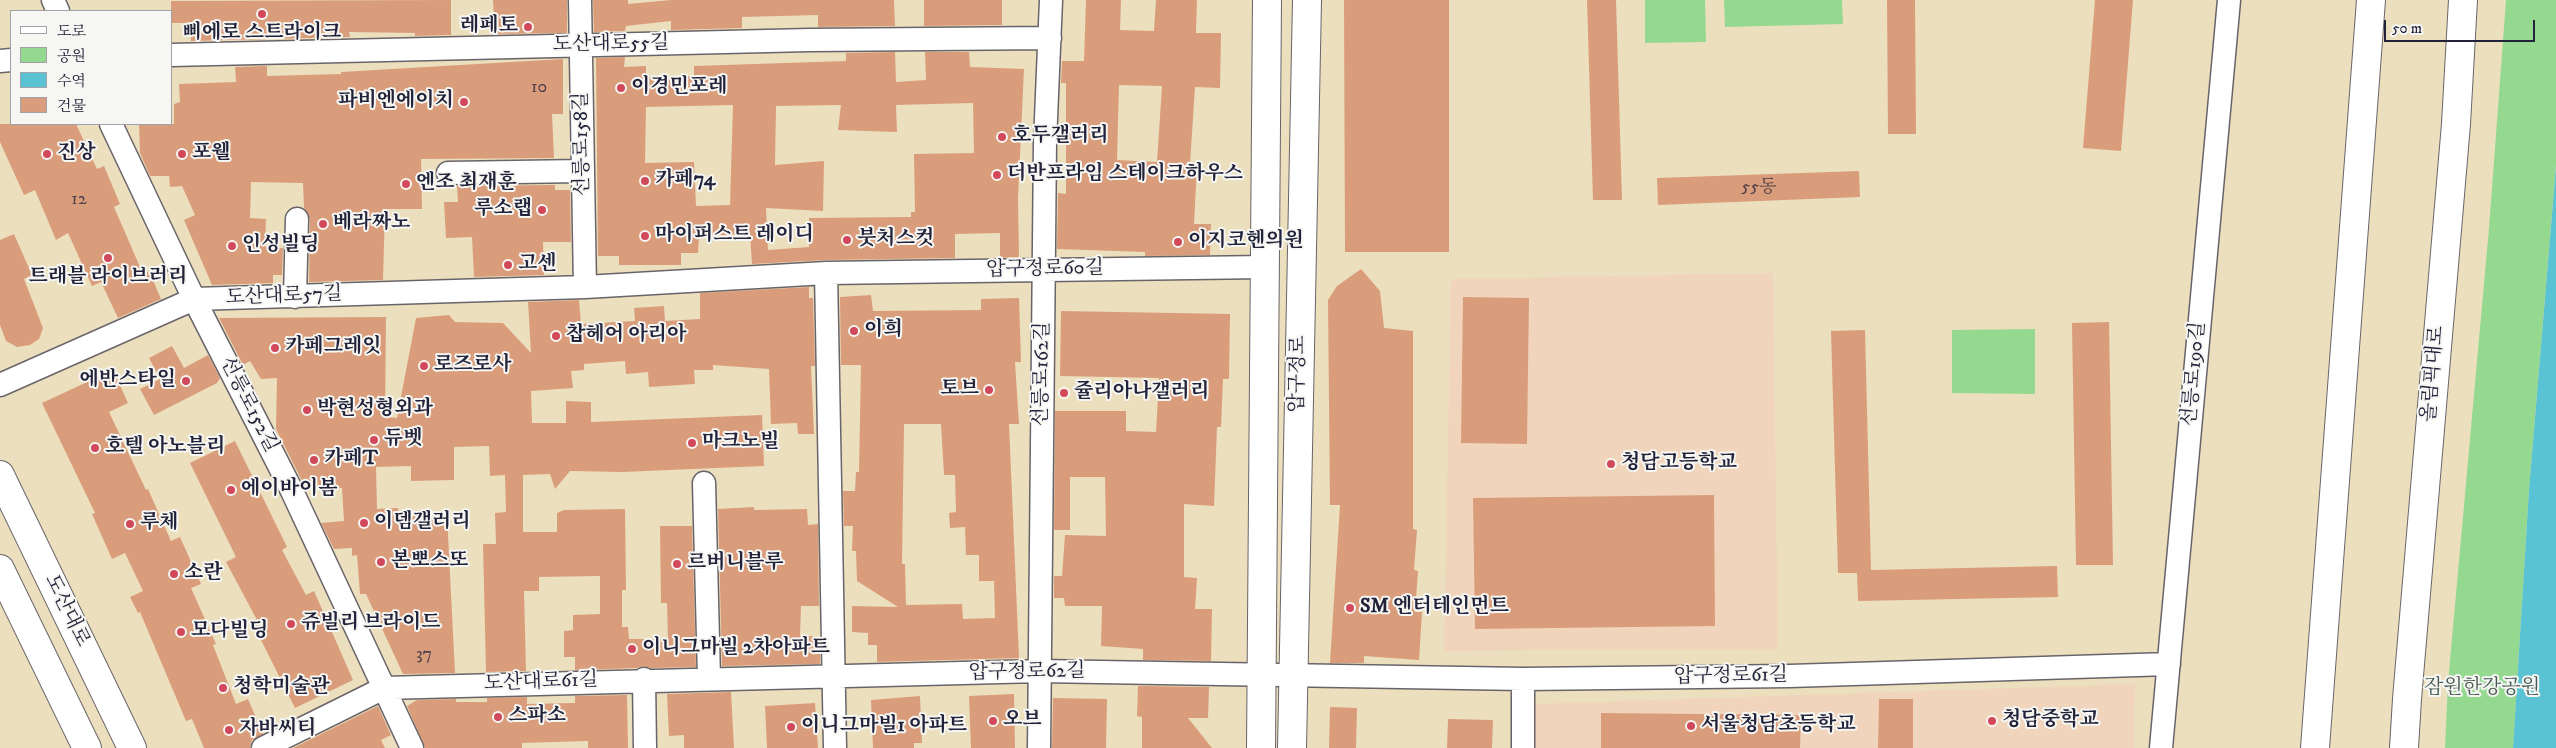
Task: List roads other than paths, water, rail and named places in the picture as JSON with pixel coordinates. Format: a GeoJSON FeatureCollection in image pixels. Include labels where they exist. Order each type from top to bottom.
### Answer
{"type":"FeatureCollection","features":[{"type":"Feature","properties":{"kind":"main road","name":"압구정로"},"geometry":{"type":"LineString","coordinates":[[1261,748],[1267,0]]}},
{"type":"Feature","properties":{"kind":"main road","name":"압구정로"},"geometry":{"type":"LineString","coordinates":[[1292,748],[1307,0]]}},
{"type":"Feature","properties":{"kind":"main road"},"geometry":{"type":"LineString","coordinates":[[2315,748],[2371,0]]}},
{"type":"Feature","properties":{"kind":"main road","name":"올림픽대로"},"geometry":{"type":"LineString","coordinates":[[2404,748],[2456,124],[2463,0]]}},
{"type":"Feature","properties":{"kind":"main road","name":"도산대로"},"geometry":{"type":"LineString","coordinates":[[0,475],[132,748]]}},
{"type":"Feature","properties":{"kind":"main road","name":"도산대로"},"geometry":{"type":"LineString","coordinates":[[0,569],[87,748]]}},
{"type":"Feature","properties":{"kind":"street","name":"선릉로158길"},"geometry":{"type":"LineString","coordinates":[[580,0],[585,288]]}},
{"type":"Feature","properties":{"kind":"street","name":"선릉로162길"},"geometry":{"type":"LineString","coordinates":[[1039,748],[1045,142],[1051,0]]}},
{"type":"Feature","properties":{"kind":"street","name":"선릉로190길"},"geometry":{"type":"LineString","coordinates":[[2162,748],[2229,0]]}},
{"type":"Feature","properties":{"kind":"street","name":"도산대로55길"},"geometry":{"type":"LineString","coordinates":[[172,55],[582,45],[1050,38]]}},
{"type":"Feature","properties":{"kind":"street","name":"선릉로152길"},"geometry":{"type":"LineString","coordinates":[[111,125],[194,299],[292,491],[412,748]]}},
{"type":"Feature","properties":{"kind":"street"},"geometry":{"type":"LineString","coordinates":[[448,173],[583,171]]}},
{"type":"Feature","properties":{"kind":"street"},"geometry":{"type":"LineString","coordinates":[[295,296],[297,219]]}},
{"type":"Feature","properties":{"kind":"street","name":"압구정로60길"},"geometry":{"type":"LineString","coordinates":[[585,288],[826,273],[1265,267]]}},
{"type":"Feature","properties":{"kind":"street"},"geometry":{"type":"LineString","coordinates":[[826,273],[835,748]]}},
{"type":"Feature","properties":{"kind":"street","name":"도산대로57길"},"geometry":{"type":"LineString","coordinates":[[0,385],[194,299],[585,288]]}},
{"type":"Feature","properties":{"kind":"street"},"geometry":{"type":"LineString","coordinates":[[704,483],[709,678]]}},
{"type":"Feature","properties":{"kind":"street","name":"압구정로61길"},"geometry":{"type":"LineString","coordinates":[[1293,676],[1523,679],[1790,676],[2169,664]]}},
{"type":"Feature","properties":{"kind":"street","name":"압구정로62길"},"geometry":{"type":"LineString","coordinates":[[833,677],[1039,671],[1293,676]]}},
{"type":"Feature","properties":{"kind":"street","name":"도산대로61길"},"geometry":{"type":"LineString","coordinates":[[263,748],[384,688],[709,678],[833,677]]}},
{"type":"Feature","properties":{"kind":"street"},"geometry":{"type":"LineString","coordinates":[[1523,679],[1523,748]]}},
{"type":"Feature","properties":{"kind":"street"},"geometry":{"type":"LineString","coordinates":[[644,680],[646,748]]}},
{"type":"Feature","properties":{"kind":"water"},"geometry":{"type":"Polygon","coordinates":[[[2556,166],[2556,748],[2513,748],[2529,490],[2556,166]]]}},
{"type":"Feature","properties":{"kind":"place","name":"삐에로 스트라이크"},"geometry":{"type":"Point","coordinates":[262,14]}},
{"type":"Feature","properties":{"kind":"place","name":"레페토"},"geometry":{"type":"Point","coordinates":[528,27]}},
{"type":"Feature","properties":{"kind":"place","name":"이경민포레"},"geometry":{"type":"Point","coordinates":[621,88]}},
{"type":"Feature","properties":{"kind":"place","name":"파비엔에이치"},"geometry":{"type":"Point","coordinates":[464,102]}},
{"type":"Feature","properties":{"kind":"place","name":"호두갤러리"},"geometry":{"type":"Point","coordinates":[1002,137]}},
{"type":"Feature","properties":{"kind":"place","name":"진상"},"geometry":{"type":"Point","coordinates":[47,154]}},
{"type":"Feature","properties":{"kind":"place","name":"포웰"},"geometry":{"type":"Point","coordinates":[182,154]}},
{"type":"Feature","properties":{"kind":"place","name":"더반프라임 스테이크하우스"},"geometry":{"type":"Point","coordinates":[997,175]}},
{"type":"Feature","properties":{"kind":"place","name":"카페74"},"geometry":{"type":"Point","coordinates":[645,181]}},
{"type":"Feature","properties":{"kind":"place","name":"엔조 최재훈"},"geometry":{"type":"Point","coordinates":[406,184]}},
{"type":"Feature","properties":{"kind":"place","name":"루소랩"},"geometry":{"type":"Point","coordinates":[542,210]}},
{"type":"Feature","properties":{"kind":"place","name":"베라짜노"},"geometry":{"type":"Point","coordinates":[323,224]}},
{"type":"Feature","properties":{"kind":"place","name":"마이퍼스트 레이디"},"geometry":{"type":"Point","coordinates":[645,236]}},
{"type":"Feature","properties":{"kind":"place","name":"붓처스컷"},"geometry":{"type":"Point","coordinates":[847,240]}},
{"type":"Feature","properties":{"kind":"place","name":"이지코헨의원"},"geometry":{"type":"Point","coordinates":[1178,242]}},
{"type":"Feature","properties":{"kind":"place","name":"인성빌딩"},"geometry":{"type":"Point","coordinates":[232,246]}},
{"type":"Feature","properties":{"kind":"place","name":"트래블 라이브러리"},"geometry":{"type":"Point","coordinates":[108,258]}},
{"type":"Feature","properties":{"kind":"place","name":"고센"},"geometry":{"type":"Point","coordinates":[508,265]}},
{"type":"Feature","properties":{"kind":"place","name":"이희"},"geometry":{"type":"Point","coordinates":[854,331]}},
{"type":"Feature","properties":{"kind":"place","name":"찹헤어 아리아"},"geometry":{"type":"Point","coordinates":[556,336]}},
{"type":"Feature","properties":{"kind":"place","name":"카페그레잇"},"geometry":{"type":"Point","coordinates":[275,348]}},
{"type":"Feature","properties":{"kind":"place","name":"로즈로사"},"geometry":{"type":"Point","coordinates":[424,366]}},
{"type":"Feature","properties":{"kind":"place","name":"에반스타일"},"geometry":{"type":"Point","coordinates":[186,381]}},
{"type":"Feature","properties":{"kind":"place","name":"토브"},"geometry":{"type":"Point","coordinates":[989,390]}},
{"type":"Feature","properties":{"kind":"place","name":"쥴리아나갤러리"},"geometry":{"type":"Point","coordinates":[1064,393]}},
{"type":"Feature","properties":{"kind":"place","name":"박현성형외과"},"geometry":{"type":"Point","coordinates":[307,410]}},
{"type":"Feature","properties":{"kind":"place","name":"듀벳"},"geometry":{"type":"Point","coordinates":[374,440]}},
{"type":"Feature","properties":{"kind":"place","name":"마크노빌"},"geometry":{"type":"Point","coordinates":[692,443]}},
{"type":"Feature","properties":{"kind":"place","name":"호텔 아노블리"},"geometry":{"type":"Point","coordinates":[95,448]}},
{"type":"Feature","properties":{"kind":"place","name":"카페T"},"geometry":{"type":"Point","coordinates":[314,460]}},
{"type":"Feature","properties":{"kind":"place","name":"청담고등학교"},"geometry":{"type":"Point","coordinates":[1611,464]}},
{"type":"Feature","properties":{"kind":"place","name":"에이바이봄"},"geometry":{"type":"Point","coordinates":[231,490]}},
{"type":"Feature","properties":{"kind":"place","name":"이뎀갤러리"},"geometry":{"type":"Point","coordinates":[364,523]}},
{"type":"Feature","properties":{"kind":"place","name":"루체"},"geometry":{"type":"Point","coordinates":[130,524]}},
{"type":"Feature","properties":{"kind":"place","name":"본뽀스또"},"geometry":{"type":"Point","coordinates":[381,562]}},
{"type":"Feature","properties":{"kind":"place","name":"르버니블루"},"geometry":{"type":"Point","coordinates":[677,564]}},
{"type":"Feature","properties":{"kind":"place","name":"소란"},"geometry":{"type":"Point","coordinates":[174,574]}},
{"type":"Feature","properties":{"kind":"place","name":"SM 엔터테인먼트"},"geometry":{"type":"Point","coordinates":[1350,608]}},
{"type":"Feature","properties":{"kind":"place","name":"쥬빌리 브라이드"},"geometry":{"type":"Point","coordinates":[291,624]}},
{"type":"Feature","properties":{"kind":"place","name":"모다빌딩"},"geometry":{"type":"Point","coordinates":[181,632]}},
{"type":"Feature","properties":{"kind":"place","name":"이니그마빌 2차아파트"},"geometry":{"type":"Point","coordinates":[632,649]}},
{"type":"Feature","properties":{"kind":"place","name":"청학미술관"},"geometry":{"type":"Point","coordinates":[223,688]}},
{"type":"Feature","properties":{"kind":"place","name":"스파소"},"geometry":{"type":"Point","coordinates":[498,717]}},
{"type":"Feature","properties":{"kind":"place","name":"오브"},"geometry":{"type":"Point","coordinates":[993,721]}},
{"type":"Feature","properties":{"kind":"place","name":"청담중학교"},"geometry":{"type":"Point","coordinates":[1992,721]}},
{"type":"Feature","properties":{"kind":"place","name":"서울청담초등학교"},"geometry":{"type":"Point","coordinates":[1691,726]}},
{"type":"Feature","properties":{"kind":"place","name":"이니그마빌1 아파트"},"geometry":{"type":"Point","coordinates":[791,727]}},
{"type":"Feature","properties":{"kind":"place","name":"자바씨티"},"geometry":{"type":"Point","coordinates":[229,730]}},
{"type":"Feature","properties":{"kind":"park label","name":"잠원한강공원"},"geometry":{"type":"Point","coordinates":[2482,689]}}]}
